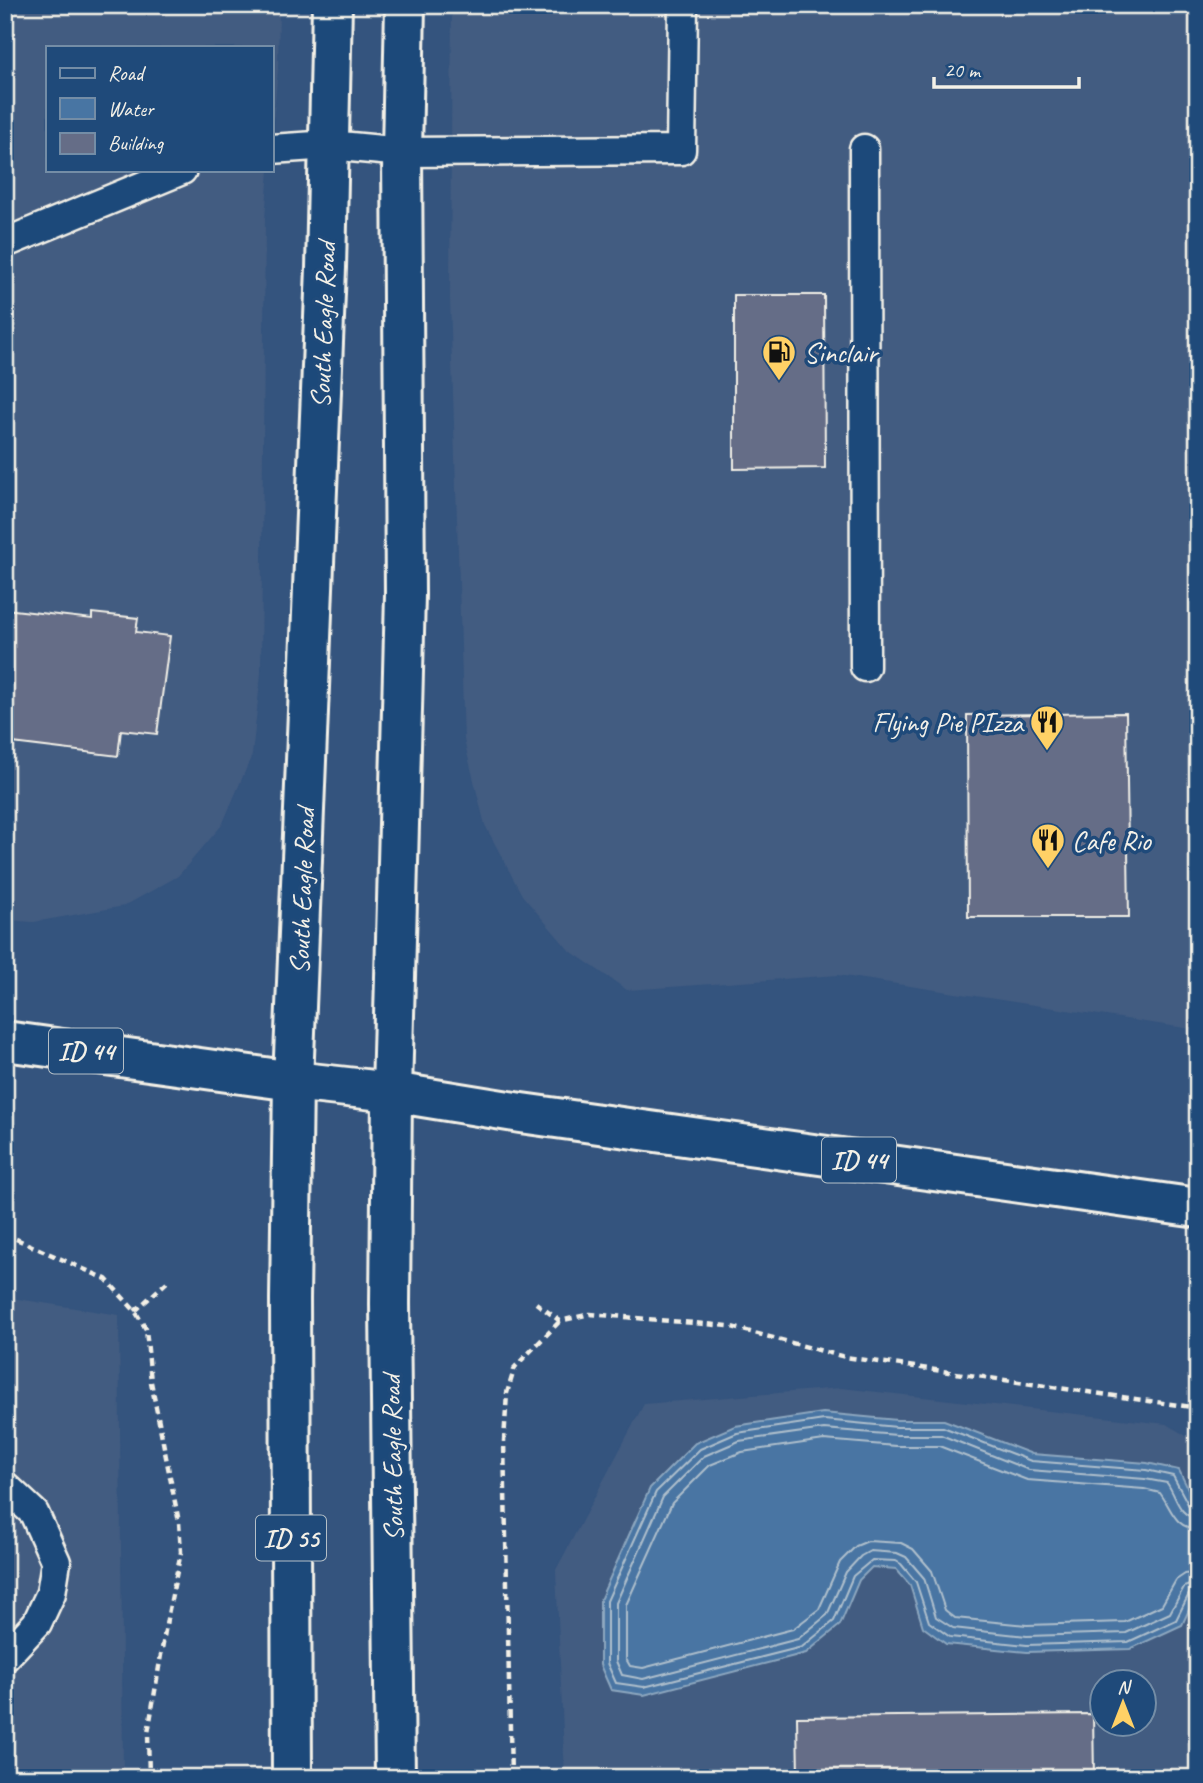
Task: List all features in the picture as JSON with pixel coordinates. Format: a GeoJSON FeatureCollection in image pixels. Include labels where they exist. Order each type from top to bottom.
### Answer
{"type":"FeatureCollection","features":[{"type":"Feature","properties":{"kind":"main road","name":"South Eagle Road"},"geometry":{"type":"LineString","coordinates":[[292,1778],[290,1299],[293,1081],[330,145],[332,5]]}},
{"type":"Feature","properties":{"kind":"main road","name":"South Eagle Road"},"geometry":{"type":"LineString","coordinates":[[395,1778],[390,1304],[392,1092],[405,595],[402,152],[405,5]]}},
{"type":"Feature","properties":{"kind":"main road","name":"ID 44"},"geometry":{"type":"LineString","coordinates":[[5,1041],[392,1092],[520,1113],[1198,1208]]}},
{"type":"Feature","properties":{"kind":"lane"},"geometry":{"type":"LineString","coordinates":[[273,149],[330,145],[402,152],[681,150],[682,5]]}},
{"type":"Feature","properties":{"kind":"lane"},"geometry":{"type":"LineString","coordinates":[[864,149],[865,667]]}},
{"type":"Feature","properties":{"kind":"lane"},"geometry":{"type":"LineString","coordinates":[[5,243],[177,172]]}},
{"type":"Feature","properties":{"kind":"lane"},"geometry":{"type":"LineString","coordinates":[[5,1486],[34,1513],[56,1562],[51,1593],[37,1623],[5,1657]]}},
{"type":"Feature","properties":{"kind":"path"},"geometry":{"type":"LineString","coordinates":[[5,1234],[106,1279],[135,1311],[146,1329],[151,1382],[179,1522],[181,1552],[148,1734],[149,1778]]}},
{"type":"Feature","properties":{"kind":"path"},"geometry":{"type":"LineString","coordinates":[[135,1311],[168,1281]]}},
{"type":"Feature","properties":{"kind":"path"},"geometry":{"type":"LineString","coordinates":[[536,1303],[560,1321]]}},
{"type":"Feature","properties":{"kind":"path"},"geometry":{"type":"LineString","coordinates":[[511,1778],[503,1441],[507,1393],[515,1367],[560,1321],[590,1314],[728,1326],[845,1357],[1198,1408]]}},
{"type":"Feature","properties":{"kind":"shaded area"},"geometry":{"type":"Polygon","coordinates":[[[5,5],[279,5],[278,69],[273,123],[273,46],[46,46],[46,172],[269,172],[265,218],[261,673],[252,755],[222,825],[178,876],[124,906],[34,922],[5,920],[5,5]]]}},
{"type":"Feature","properties":{"kind":"shaded area"},"geometry":{"type":"Polygon","coordinates":[[[452,5],[1198,5],[1198,1030],[838,975],[627,990],[569,950],[522,895],[485,825],[464,740],[450,298],[452,5]]]}},
{"type":"Feature","properties":{"kind":"shaded area"},"geometry":{"type":"Polygon","coordinates":[[[5,1297],[119,1315],[123,1778],[5,1778],[5,1297]]]}},
{"type":"Feature","properties":{"kind":"shaded area"},"geometry":{"type":"Polygon","coordinates":[[[841,1388],[1166,1424],[1198,1443],[1198,1778],[565,1778],[556,1570],[644,1404],[841,1388]]]}},
{"type":"Feature","properties":{"kind":"water"},"geometry":{"type":"Polygon","coordinates":[[[823,1413],[897,1420],[944,1420],[1032,1454],[1147,1463],[1179,1470],[1195,1503],[1196,1540],[1196,1595],[1182,1625],[1130,1649],[1027,1652],[946,1644],[923,1627],[910,1585],[896,1569],[872,1567],[859,1580],[840,1625],[806,1653],[644,1695],[611,1690],[600,1665],[600,1600],[650,1488],[695,1443],[735,1426],[823,1413]]]}},
{"type":"Feature","properties":{"kind":"building","name":"Sinclair"},"geometry":{"type":"Polygon","coordinates":[[[734,295],[824,295],[825,468],[734,469],[734,295]]]}},
{"type":"Feature","properties":{"kind":"building"},"geometry":{"type":"Polygon","coordinates":[[[5,609],[92,619],[92,613],[138,618],[136,632],[170,636],[157,734],[121,730],[118,756],[5,742],[5,609]]]}},
{"type":"Feature","properties":{"kind":"building"},"geometry":{"type":"Polygon","coordinates":[[[1126,713],[1129,917],[968,917],[967,715],[1126,713]]]}},
{"type":"Feature","properties":{"kind":"building"},"geometry":{"type":"Polygon","coordinates":[[[1088,1714],[1088,1738],[1093,1738],[1094,1778],[798,1778],[797,1717],[1088,1714]]]}},
{"type":"Feature","properties":{"kind":"place","name":"Sinclair"},"geometry":{"type":"Point","coordinates":[779,382]}},
{"type":"Feature","properties":{"kind":"place","name":"Flying Pie PIzza"},"geometry":{"type":"Point","coordinates":[1047,752]}},
{"type":"Feature","properties":{"kind":"place","name":"Cafe Rio"},"geometry":{"type":"Point","coordinates":[1048,870]}}]}
